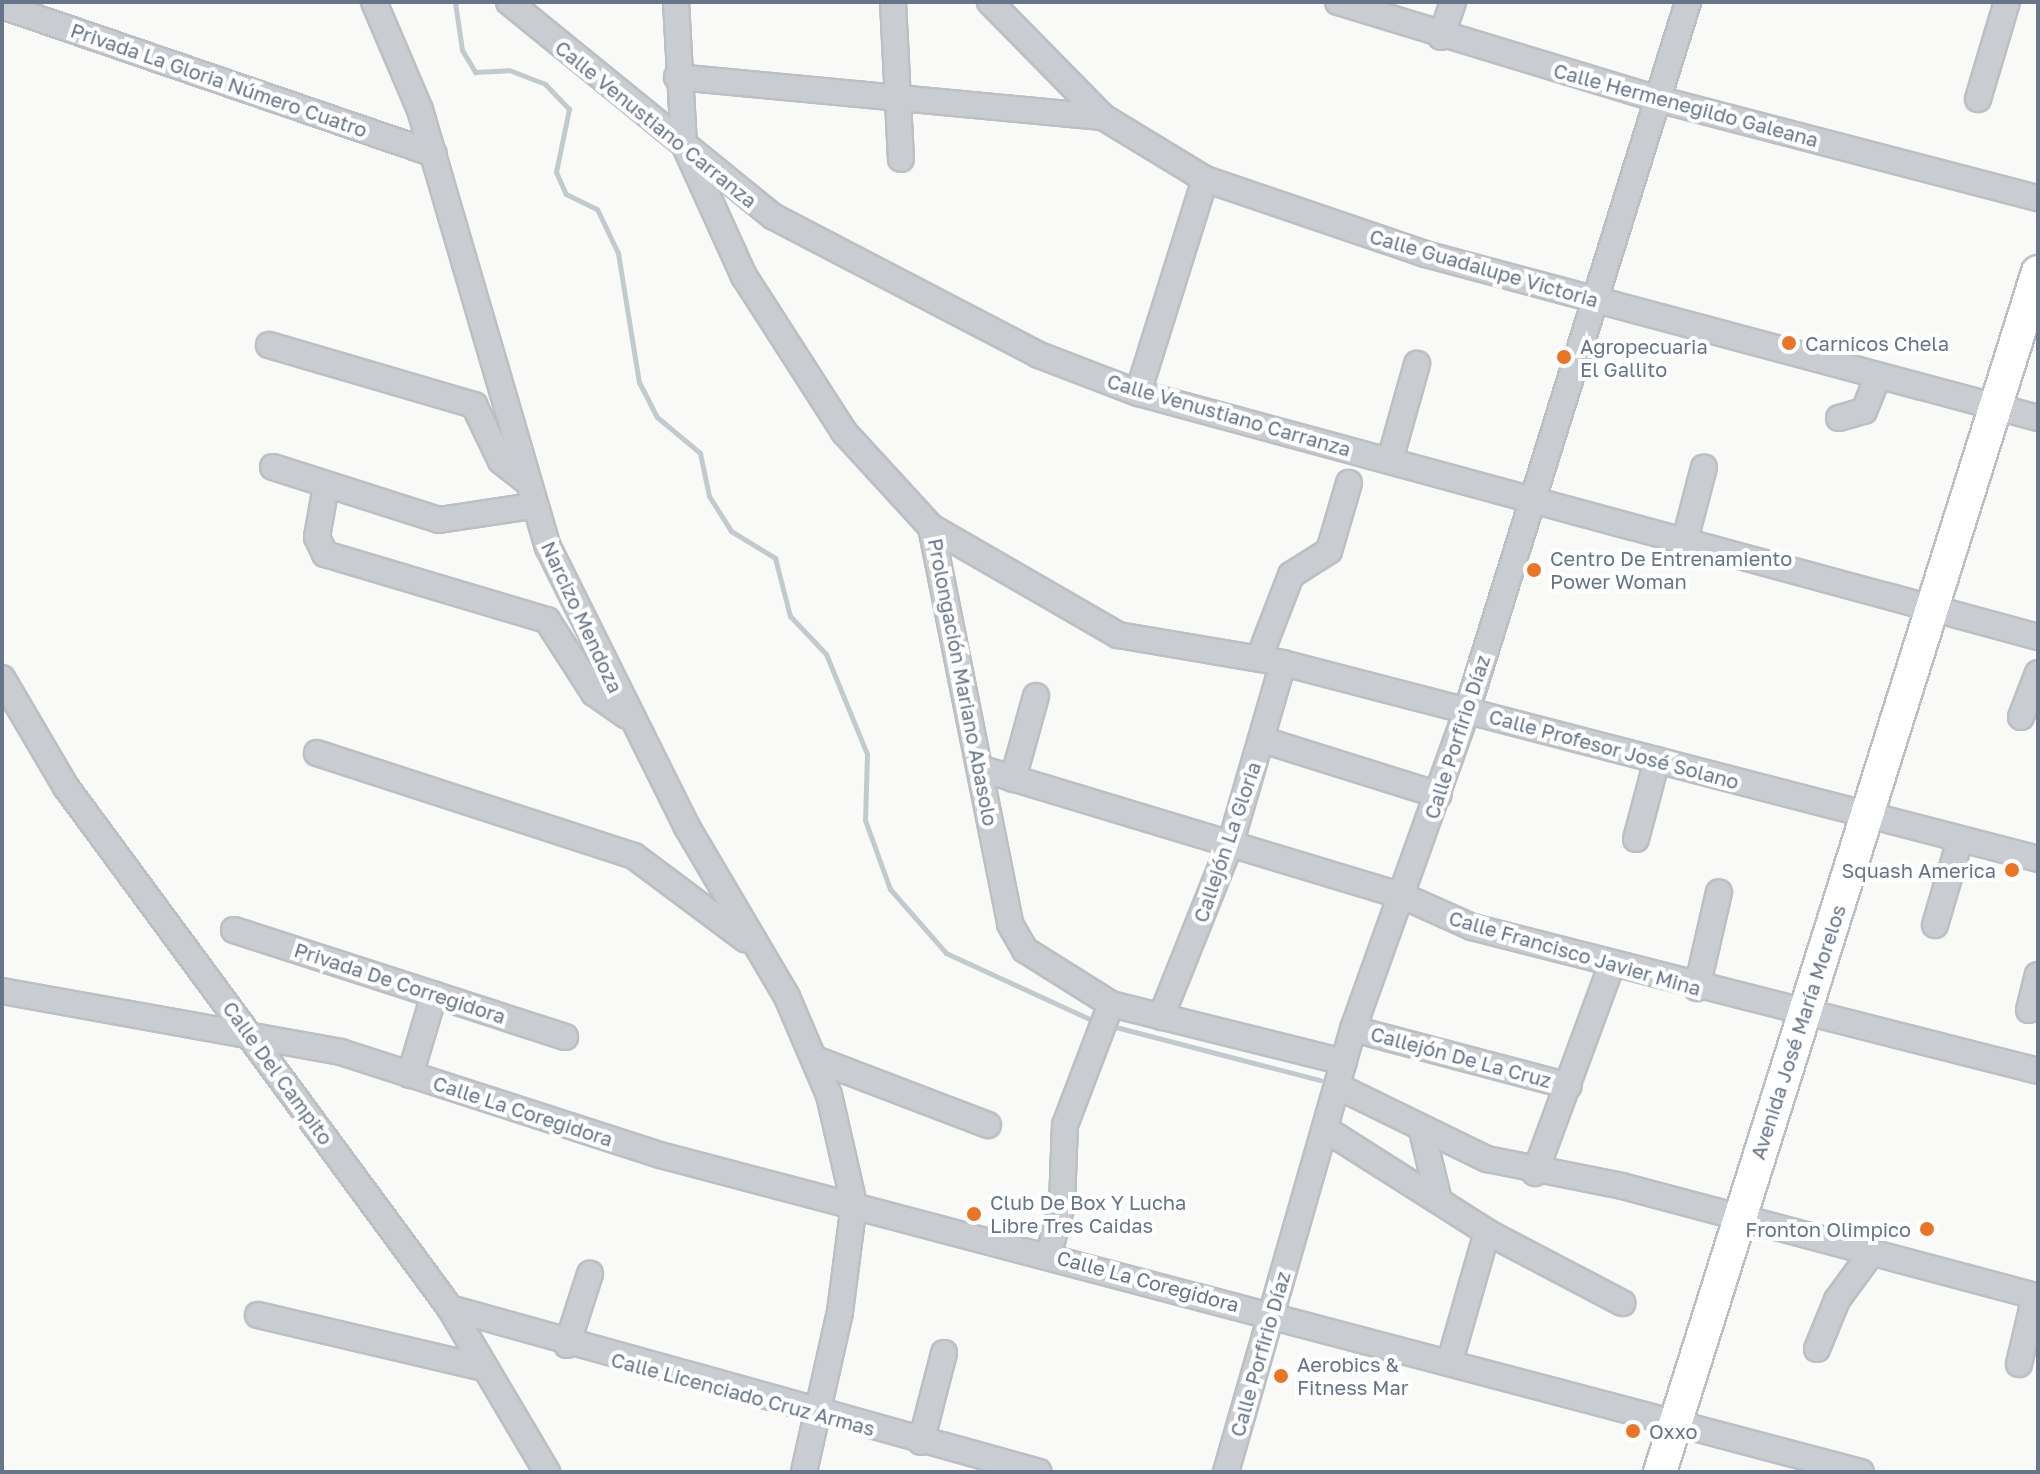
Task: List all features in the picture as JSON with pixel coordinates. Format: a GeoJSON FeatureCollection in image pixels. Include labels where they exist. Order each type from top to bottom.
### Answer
{"type":"FeatureCollection","features":[{"type":"Feature","properties":{"kind":"main road","name":"Avenida José María Morelos"},"geometry":{"type":"LineString","coordinates":[[1660,1472],[1802,1012],[1935,610],[2038,272]]}},
{"type":"Feature","properties":{"kind":"street","name":"Narcizo Mendoza"},"geometry":{"type":"LineString","coordinates":[[374,2],[434,154],[533,506],[628,716],[815,1059],[854,1204]]}},
{"type":"Feature","properties":{"kind":"street","name":"Calle Venustiano Carranza"},"geometry":{"type":"LineString","coordinates":[[509,2],[774,217],[999,338],[1138,393],[2038,637]]}},
{"type":"Feature","properties":{"kind":"street"},"geometry":{"type":"LineString","coordinates":[[676,2],[677,77],[684,144]]}},
{"type":"Feature","properties":{"kind":"street"},"geometry":{"type":"LineString","coordinates":[[893,2],[901,159]]}},
{"type":"Feature","properties":{"kind":"street","name":"Calle Guadalupe Victoria"},"geometry":{"type":"LineString","coordinates":[[990,2],[1103,117],[1205,179],[1382,241],[1877,378],[2038,418]]}},
{"type":"Feature","properties":{"kind":"street","name":"Calle Hermenegildo Galeana"},"geometry":{"type":"LineString","coordinates":[[1338,2],[1441,37],[1657,99],[2038,198]]}},
{"type":"Feature","properties":{"kind":"street"},"geometry":{"type":"LineString","coordinates":[[1441,37],[1453,2]]}},
{"type":"Feature","properties":{"kind":"street","name":"Calle Porfirio Díaz"},"geometry":{"type":"LineString","coordinates":[[1226,1472],[1353,1029],[1405,897],[1467,710],[1688,2]]}},
{"type":"Feature","properties":{"kind":"street"},"geometry":{"type":"LineString","coordinates":[[1978,99],[2007,2]]}},
{"type":"Feature","properties":{"kind":"street","name":"Privada La Gloria Número Cuatro"},"geometry":{"type":"LineString","coordinates":[[5,7],[434,154]]}},
{"type":"Feature","properties":{"kind":"street"},"geometry":{"type":"LineString","coordinates":[[677,77],[1103,117]]}},
{"type":"Feature","properties":{"kind":"street","name":"Prolongación Mariano Abasolo"},"geometry":{"type":"LineString","coordinates":[[684,144],[764,314],[844,432],[931,527],[982,769],[1010,924],[1051,970],[1109,1011],[1161,1017],[1344,1062]]}},
{"type":"Feature","properties":{"kind":"street"},"geometry":{"type":"LineString","coordinates":[[1138,393],[1205,179]]}},
{"type":"Feature","properties":{"kind":"street"},"geometry":{"type":"LineString","coordinates":[[269,345],[474,405],[501,461],[527,481]]}},
{"type":"Feature","properties":{"kind":"street"},"geometry":{"type":"LineString","coordinates":[[1390,460],[1417,364]]}},
{"type":"Feature","properties":{"kind":"street"},"geometry":{"type":"LineString","coordinates":[[1839,418],[1864,411],[1877,378]]}},
{"type":"Feature","properties":{"kind":"street"},"geometry":{"type":"LineString","coordinates":[[273,467],[439,520],[533,506]]}},
{"type":"Feature","properties":{"kind":"street"},"geometry":{"type":"LineString","coordinates":[[1685,540],[1704,467]]}},
{"type":"Feature","properties":{"kind":"street","name":"Callejón La Gloria"},"geometry":{"type":"LineString","coordinates":[[1161,1017],[1231,842],[1263,740],[1271,661],[1291,575],[1329,551],[1349,483]]}},
{"type":"Feature","properties":{"kind":"street"},"geometry":{"type":"LineString","coordinates":[[326,486],[317,537],[325,554],[547,620],[594,693],[628,716]]}},
{"type":"Feature","properties":{"kind":"street","name":"Calle Profesor José Solano"},"geometry":{"type":"LineString","coordinates":[[931,527],[1118,635],[1271,661],[2038,859]]}},
{"type":"Feature","properties":{"kind":"street"},"geometry":{"type":"LineString","coordinates":[[2021,717],[2038,673]]}},
{"type":"Feature","properties":{"kind":"street","name":"Calle Del Campito"},"geometry":{"type":"LineString","coordinates":[[2,678],[52,766],[450,1308],[547,1472]]}},
{"type":"Feature","properties":{"kind":"street"},"geometry":{"type":"LineString","coordinates":[[1013,779],[1036,696]]}},
{"type":"Feature","properties":{"kind":"street"},"geometry":{"type":"LineString","coordinates":[[1263,740],[1439,795]]}},
{"type":"Feature","properties":{"kind":"street"},"geometry":{"type":"LineString","coordinates":[[317,753],[634,856],[756,948]]}},
{"type":"Feature","properties":{"kind":"street"},"geometry":{"type":"LineString","coordinates":[[1636,839],[1657,760]]}},
{"type":"Feature","properties":{"kind":"street","name":"Calle Francisco Javier Mina"},"geometry":{"type":"LineString","coordinates":[[982,769],[1405,897],[1450,920],[1611,966],[2038,1071]]}},
{"type":"Feature","properties":{"kind":"street"},"geometry":{"type":"LineString","coordinates":[[1935,925],[1960,840]]}},
{"type":"Feature","properties":{"kind":"street"},"geometry":{"type":"LineString","coordinates":[[1697,988],[1719,892]]}},
{"type":"Feature","properties":{"kind":"street","name":"Privada De Corregidora"},"geometry":{"type":"LineString","coordinates":[[234,930],[565,1037]]}},
{"type":"Feature","properties":{"kind":"street"},"geometry":{"type":"LineString","coordinates":[[1535,1173],[1611,966]]}},
{"type":"Feature","properties":{"kind":"street"},"geometry":{"type":"LineString","coordinates":[[2029,1010],[2038,975]]}},
{"type":"Feature","properties":{"kind":"street","name":"Calle La Coregidora"},"geometry":{"type":"LineString","coordinates":[[2,991],[341,1052],[648,1151],[1049,1253],[1861,1472]]}},
{"type":"Feature","properties":{"kind":"street"},"geometry":{"type":"LineString","coordinates":[[410,1075],[434,995]]}},
{"type":"Feature","properties":{"kind":"street"},"geometry":{"type":"LineString","coordinates":[[1049,1253],[1062,1205],[1061,1142],[1109,1011]]}},
{"type":"Feature","properties":{"kind":"street","name":"Callejón De La Cruz"},"geometry":{"type":"LineString","coordinates":[[1353,1029],[1569,1086]]}},
{"type":"Feature","properties":{"kind":"street"},"geometry":{"type":"LineString","coordinates":[[815,1059],[988,1125]]}},
{"type":"Feature","properties":{"kind":"street"},"geometry":{"type":"LineString","coordinates":[[1337,1086],[1422,1131],[1535,1173],[1622,1186],[2037,1297],[2019,1364]]}},
{"type":"Feature","properties":{"kind":"street"},"geometry":{"type":"LineString","coordinates":[[1325,1129],[1487,1232],[1622,1303]]}},
{"type":"Feature","properties":{"kind":"street"},"geometry":{"type":"LineString","coordinates":[[1422,1131],[1439,1201]]}},
{"type":"Feature","properties":{"kind":"street"},"geometry":{"type":"LineString","coordinates":[[804,1472],[821,1416],[854,1204]]}},
{"type":"Feature","properties":{"kind":"street"},"geometry":{"type":"LineString","coordinates":[[1450,1361],[1487,1232]]}},
{"type":"Feature","properties":{"kind":"street"},"geometry":{"type":"LineString","coordinates":[[1817,1349],[1837,1300],[1872,1252]]}},
{"type":"Feature","properties":{"kind":"street"},"geometry":{"type":"LineString","coordinates":[[567,1345],[590,1274]]}},
{"type":"Feature","properties":{"kind":"street","name":"Calle Licenciado Cruz Armas"},"geometry":{"type":"LineString","coordinates":[[450,1308],[567,1345],[821,1416],[1039,1472]]}},
{"type":"Feature","properties":{"kind":"street"},"geometry":{"type":"LineString","coordinates":[[258,1315],[484,1368]]}},
{"type":"Feature","properties":{"kind":"street"},"geometry":{"type":"LineString","coordinates":[[921,1442],[944,1353]]}},
{"type":"Feature","properties":{"kind":"waterway"},"geometry":{"type":"LineString","coordinates":[[455,2],[462,50],[475,72],[509,70],[545,84],[569,109],[556,172],[566,194],[597,209],[618,253],[639,382],[657,417],[700,453],[709,496],[731,531],[775,558],[790,616],[826,654],[867,754],[865,820],[890,889],[946,953],[1098,1023]]}},
{"type":"Feature","properties":{"kind":"waterway"},"geometry":{"type":"LineString","coordinates":[[1112,1026],[1320,1080]]}},
{"type":"Feature","properties":{"kind":"place","name":"Carnicos Chela"},"geometry":{"type":"Point","coordinates":[1789,343]}},
{"type":"Feature","properties":{"kind":"place","name":"Agropecuaria El Gallito"},"geometry":{"type":"Point","coordinates":[1564,357]}},
{"type":"Feature","properties":{"kind":"place","name":"Centro De Entrenamiento Power Woman"},"geometry":{"type":"Point","coordinates":[1534,570]}},
{"type":"Feature","properties":{"kind":"place","name":"Squash America"},"geometry":{"type":"Point","coordinates":[2012,870]}},
{"type":"Feature","properties":{"kind":"place","name":"Club De Box Y Lucha Libre Tres Caidas"},"geometry":{"type":"Point","coordinates":[974,1214]}},
{"type":"Feature","properties":{"kind":"place","name":"Fronton Olimpico"},"geometry":{"type":"Point","coordinates":[1927,1229]}},
{"type":"Feature","properties":{"kind":"place","name":"Aerobics & Fitness Mar"},"geometry":{"type":"Point","coordinates":[1281,1376]}},
{"type":"Feature","properties":{"kind":"place","name":"Oxxo"},"geometry":{"type":"Point","coordinates":[1633,1431]}}]}
